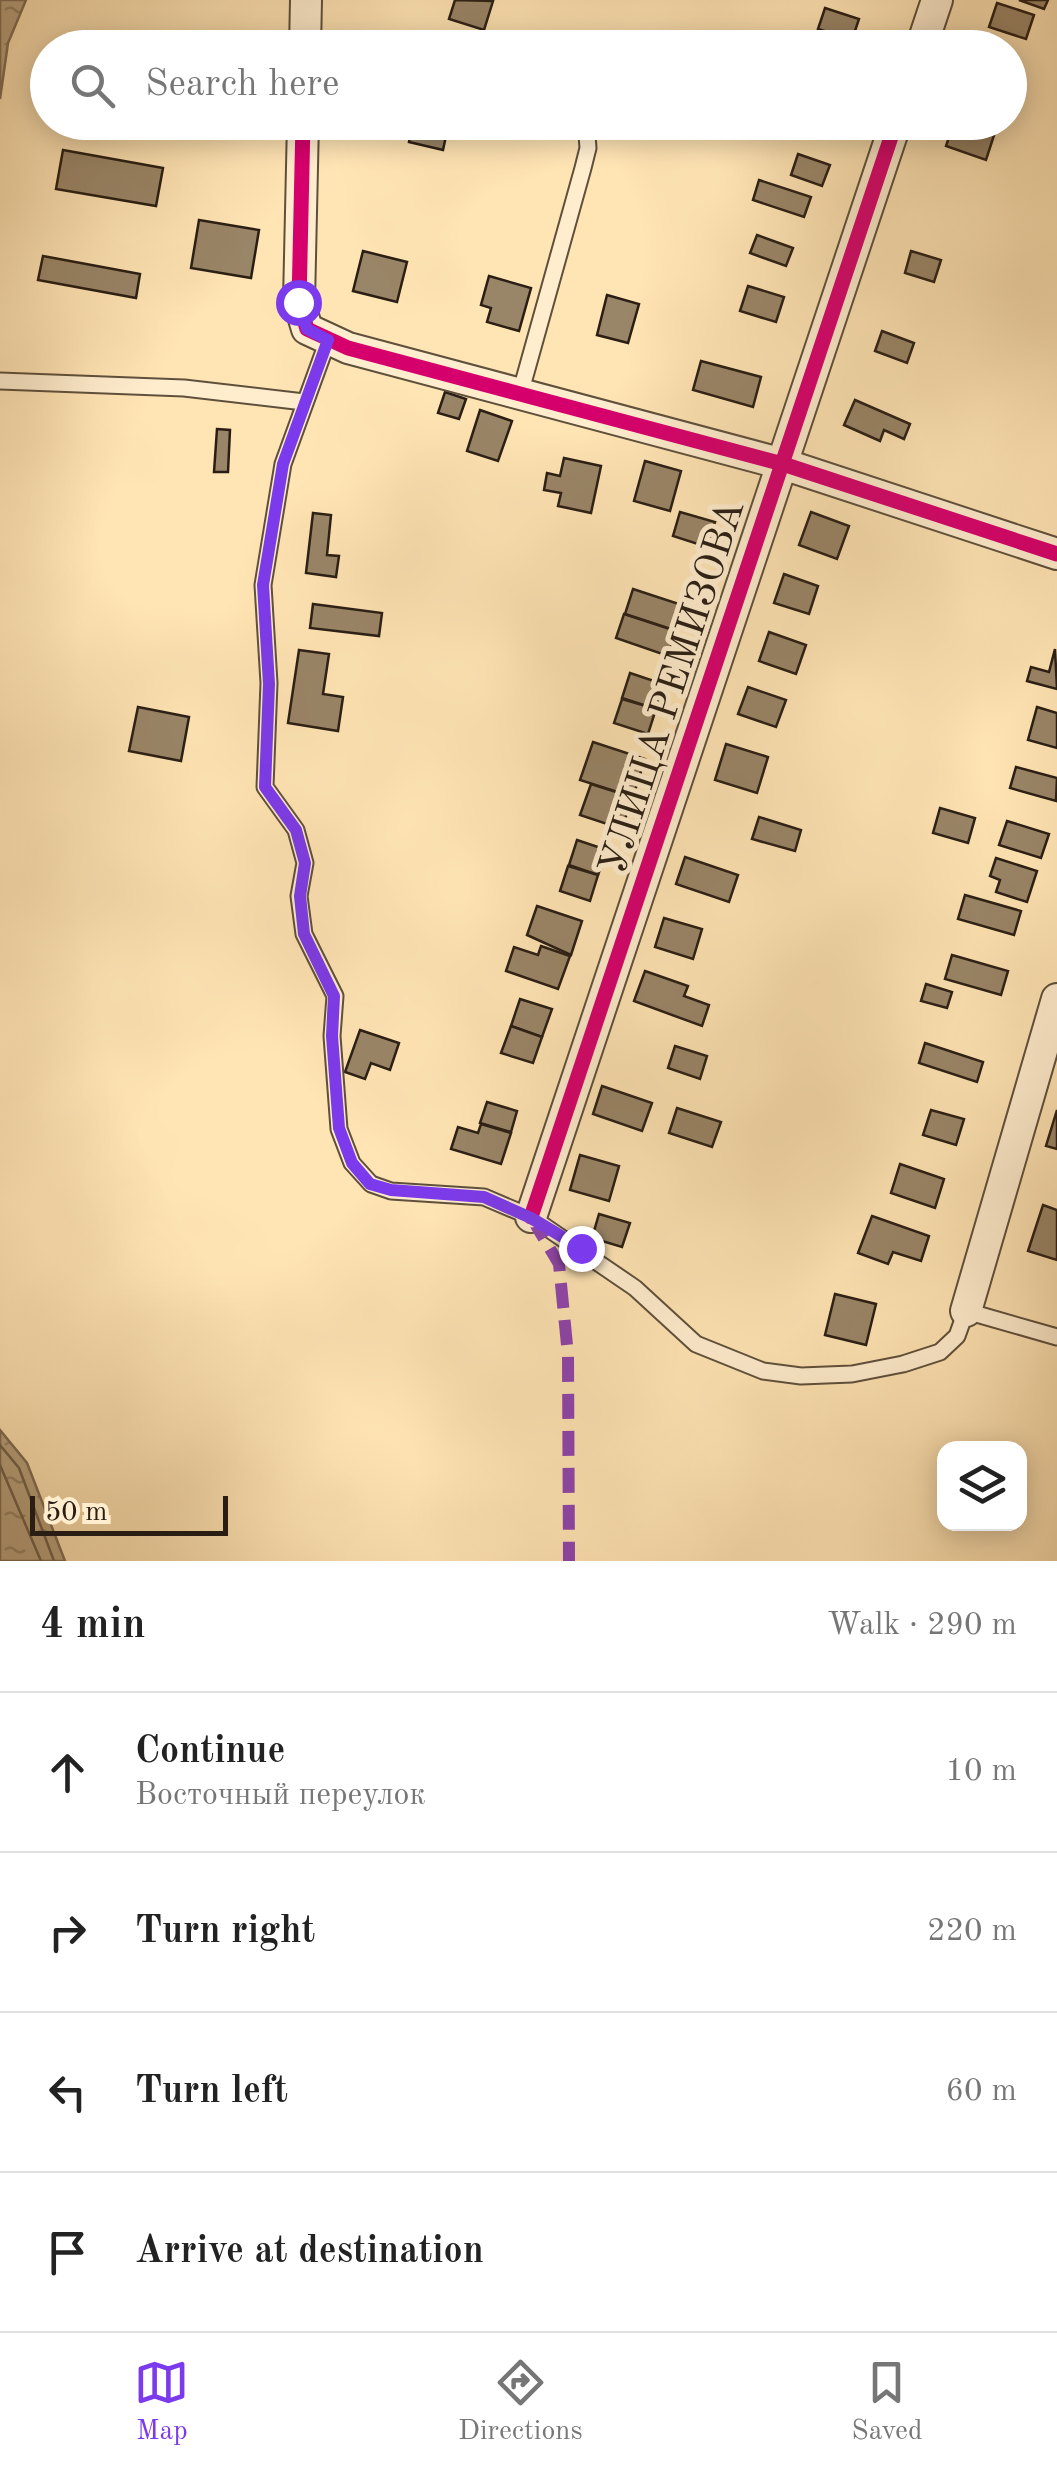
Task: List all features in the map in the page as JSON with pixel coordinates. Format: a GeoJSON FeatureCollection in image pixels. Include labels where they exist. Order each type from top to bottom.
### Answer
{"type":"FeatureCollection","features":[{"type":"Feature","properties":{"kind":"street"},"geometry":{"type":"LineString","coordinates":[[305,30],[306,0]]}},
{"type":"Feature","properties":{"kind":"street"},"geometry":{"type":"LineString","coordinates":[[927,30],[937,0]]}},
{"type":"Feature","properties":{"kind":"street"},"geometry":{"type":"LineString","coordinates":[[302,140],[298,302],[307,329],[328,340],[783,464],[1057,554]]}},
{"type":"Feature","properties":{"kind":"street","name":"УЛИЦА РЕМИЗОВА"},"geometry":{"type":"LineString","coordinates":[[531,1218],[890,140]]}},
{"type":"Feature","properties":{"kind":"street"},"geometry":{"type":"LineString","coordinates":[[966,1310],[1057,999]]}},
{"type":"Feature","properties":{"kind":"lane"},"geometry":{"type":"LineString","coordinates":[[520,394],[584,168],[587,140]]}},
{"type":"Feature","properties":{"kind":"lane"},"geometry":{"type":"LineString","coordinates":[[328,340],[283,464],[263,585],[269,684],[265,787],[296,830],[305,863],[300,896],[304,934],[334,996],[332,1036],[339,1128],[352,1163],[370,1184],[391,1190],[484,1197],[531,1218],[634,1288],[696,1344],[763,1371],[835,1374],[903,1364],[940,1352],[958,1336],[966,1310],[1057,1337]]}},
{"type":"Feature","properties":{"kind":"lane"},"geometry":{"type":"LineString","coordinates":[[0,382],[184,388],[304,402]]}},
{"type":"Feature","properties":{"kind":"water"},"geometry":{"type":"Polygon","coordinates":[[[0,0],[26,0],[8,43],[0,99],[0,0]]]}},
{"type":"Feature","properties":{"kind":"water"},"geometry":{"type":"Polygon","coordinates":[[[0,1430],[27,1463],[65,1561],[0,1561],[0,1430]]]}},
{"type":"Feature","properties":{"kind":"building"},"geometry":{"type":"Polygon","coordinates":[[[455,0],[493,1],[484,30],[449,19],[455,0]]]}},
{"type":"Feature","properties":{"kind":"building"},"geometry":{"type":"Polygon","coordinates":[[[1019,0],[1048,0],[1044,9],[1019,0]]]}},
{"type":"Feature","properties":{"kind":"building"},"geometry":{"type":"Polygon","coordinates":[[[997,3],[1034,15],[1027,36],[1027,30],[989,27],[997,3]]]}},
{"type":"Feature","properties":{"kind":"building"},"geometry":{"type":"Polygon","coordinates":[[[825,8],[859,19],[855,30],[818,29],[825,8]]]}},
{"type":"Feature","properties":{"kind":"building"},"geometry":{"type":"Polygon","coordinates":[[[409,140],[445,140],[443,150],[409,140]]]}},
{"type":"Feature","properties":{"kind":"building"},"geometry":{"type":"Polygon","coordinates":[[[948,140],[992,140],[986,160],[946,146],[948,140]]]}},
{"type":"Feature","properties":{"kind":"building"},"geometry":{"type":"Polygon","coordinates":[[[63,150],[163,168],[156,206],[56,189],[63,150]]]}},
{"type":"Feature","properties":{"kind":"building"},"geometry":{"type":"Polygon","coordinates":[[[798,154],[830,165],[822,186],[791,175],[798,154]]]}},
{"type":"Feature","properties":{"kind":"building"},"geometry":{"type":"Polygon","coordinates":[[[759,180],[811,197],[804,217],[753,200],[759,180]]]}},
{"type":"Feature","properties":{"kind":"building"},"geometry":{"type":"Polygon","coordinates":[[[199,220],[259,230],[251,278],[191,268],[199,220]]]}},
{"type":"Feature","properties":{"kind":"building"},"geometry":{"type":"Polygon","coordinates":[[[757,235],[793,248],[786,266],[750,253],[757,235]]]}},
{"type":"Feature","properties":{"kind":"building"},"geometry":{"type":"Polygon","coordinates":[[[363,251],[407,262],[397,302],[353,291],[363,251]]]}},
{"type":"Feature","properties":{"kind":"building"},"geometry":{"type":"Polygon","coordinates":[[[911,251],[941,260],[934,282],[905,273],[911,251]]]}},
{"type":"Feature","properties":{"kind":"building"},"geometry":{"type":"Polygon","coordinates":[[[43,256],[140,274],[136,298],[38,280],[43,256]]]}},
{"type":"Feature","properties":{"kind":"building"},"geometry":{"type":"Polygon","coordinates":[[[489,276],[531,288],[519,331],[487,322],[491,308],[481,305],[489,276]]]}},
{"type":"Feature","properties":{"kind":"building"},"geometry":{"type":"Polygon","coordinates":[[[748,286],[784,297],[776,322],[740,311],[748,286]]]}},
{"type":"Feature","properties":{"kind":"building"},"geometry":{"type":"Polygon","coordinates":[[[607,295],[639,304],[628,343],[597,335],[607,295]]]}},
{"type":"Feature","properties":{"kind":"building"},"geometry":{"type":"Polygon","coordinates":[[[882,331],[914,343],[907,363],[875,351],[882,331]]]}},
{"type":"Feature","properties":{"kind":"building"},"geometry":{"type":"Polygon","coordinates":[[[701,361],[761,377],[753,407],[693,390],[701,361]]]}},
{"type":"Feature","properties":{"kind":"building"},"geometry":{"type":"Polygon","coordinates":[[[445,392],[466,399],[459,419],[438,413],[445,392]]]}},
{"type":"Feature","properties":{"kind":"building"},"geometry":{"type":"Polygon","coordinates":[[[855,400],[910,424],[904,439],[884,430],[880,441],[844,425],[855,400]]]}},
{"type":"Feature","properties":{"kind":"building"},"geometry":{"type":"Polygon","coordinates":[[[480,410],[512,421],[498,461],[467,451],[480,410]]]}},
{"type":"Feature","properties":{"kind":"building"},"geometry":{"type":"Polygon","coordinates":[[[217,429],[230,430],[228,472],[214,472],[217,429]]]}},
{"type":"Feature","properties":{"kind":"building"},"geometry":{"type":"Polygon","coordinates":[[[564,458],[601,466],[591,513],[558,506],[561,493],[544,490],[547,473],[560,476],[564,458]]]}},
{"type":"Feature","properties":{"kind":"building"},"geometry":{"type":"Polygon","coordinates":[[[645,461],[681,471],[670,511],[634,501],[645,461]]]}},
{"type":"Feature","properties":{"kind":"building"},"geometry":{"type":"Polygon","coordinates":[[[680,512],[715,522],[707,547],[673,536],[680,512]]]}},
{"type":"Feature","properties":{"kind":"building"},"geometry":{"type":"Polygon","coordinates":[[[811,512],[849,526],[837,559],[799,545],[811,512]]]}},
{"type":"Feature","properties":{"kind":"building"},"geometry":{"type":"Polygon","coordinates":[[[313,513],[331,515],[327,555],[339,556],[336,577],[306,573],[313,513]]]}},
{"type":"Feature","properties":{"kind":"building"},"geometry":{"type":"Polygon","coordinates":[[[784,574],[818,586],[809,614],[774,603],[784,574]]]}},
{"type":"Feature","properties":{"kind":"building"},"geometry":{"type":"Polygon","coordinates":[[[633,589],[685,606],[677,631],[625,614],[633,589]]]}},
{"type":"Feature","properties":{"kind":"building"},"geometry":{"type":"Polygon","coordinates":[[[313,604],[382,613],[379,636],[310,628],[313,604]]]}},
{"type":"Feature","properties":{"kind":"building"},"geometry":{"type":"Polygon","coordinates":[[[624,614],[676,631],[668,656],[616,638],[624,614]]]}},
{"type":"Feature","properties":{"kind":"building"},"geometry":{"type":"Polygon","coordinates":[[[769,632],[806,645],[796,674],[759,661],[769,632]]]}},
{"type":"Feature","properties":{"kind":"building"},"geometry":{"type":"Polygon","coordinates":[[[1055,649],[1057,689],[1027,681],[1031,667],[1049,672],[1055,649]]]}},
{"type":"Feature","properties":{"kind":"building"},"geometry":{"type":"Polygon","coordinates":[[[299,650],[329,654],[323,694],[343,697],[338,731],[288,723],[299,650]]]}},
{"type":"Feature","properties":{"kind":"building"},"geometry":{"type":"Polygon","coordinates":[[[630,673],[663,684],[656,709],[622,698],[630,673]]]}},
{"type":"Feature","properties":{"kind":"building"},"geometry":{"type":"Polygon","coordinates":[[[748,687],[786,700],[776,727],[738,714],[748,687]]]}},
{"type":"Feature","properties":{"kind":"building"},"geometry":{"type":"Polygon","coordinates":[[[622,699],[656,709],[648,734],[614,723],[622,699]]]}},
{"type":"Feature","properties":{"kind":"building"},"geometry":{"type":"Polygon","coordinates":[[[138,707],[189,717],[181,761],[129,751],[138,707]]]}},
{"type":"Feature","properties":{"kind":"building"},"geometry":{"type":"Polygon","coordinates":[[[1037,707],[1057,713],[1057,748],[1028,740],[1037,707]]]}},
{"type":"Feature","properties":{"kind":"building"},"geometry":{"type":"Polygon","coordinates":[[[593,742],[645,759],[633,797],[580,780],[593,742]]]}},
{"type":"Feature","properties":{"kind":"building"},"geometry":{"type":"Polygon","coordinates":[[[726,744],[768,757],[757,793],[715,780],[726,744]]]}},
{"type":"Feature","properties":{"kind":"building"},"geometry":{"type":"Polygon","coordinates":[[[1016,767],[1057,778],[1056,801],[1010,788],[1016,767]]]}},
{"type":"Feature","properties":{"kind":"building"},"geometry":{"type":"Polygon","coordinates":[[[591,784],[632,797],[622,829],[580,815],[591,784]]]}},
{"type":"Feature","properties":{"kind":"building"},"geometry":{"type":"Polygon","coordinates":[[[940,808],[975,818],[968,843],[933,833],[940,808]]]}},
{"type":"Feature","properties":{"kind":"building"},"geometry":{"type":"Polygon","coordinates":[[[759,817],[801,830],[795,851],[752,839],[759,817]]]}},
{"type":"Feature","properties":{"kind":"building"},"geometry":{"type":"Polygon","coordinates":[[[1007,821],[1049,834],[1041,858],[999,845],[1007,821]]]}},
{"type":"Feature","properties":{"kind":"building"},"geometry":{"type":"Polygon","coordinates":[[[577,840],[607,850],[598,875],[569,865],[577,840]]]}},
{"type":"Feature","properties":{"kind":"building"},"geometry":{"type":"Polygon","coordinates":[[[685,857],[738,875],[729,902],[676,884],[685,857]]]}},
{"type":"Feature","properties":{"kind":"building"},"geometry":{"type":"Polygon","coordinates":[[[996,858],[1037,871],[1027,902],[996,892],[1000,880],[990,876],[996,858]]]}},
{"type":"Feature","properties":{"kind":"building"},"geometry":{"type":"Polygon","coordinates":[[[568,866],[598,875],[590,901],[560,891],[568,866]]]}},
{"type":"Feature","properties":{"kind":"building"},"geometry":{"type":"Polygon","coordinates":[[[965,895],[1021,911],[1014,935],[958,919],[965,895]]]}},
{"type":"Feature","properties":{"kind":"building"},"geometry":{"type":"Polygon","coordinates":[[[537,906],[582,921],[571,955],[527,935],[537,906]]]}},
{"type":"Feature","properties":{"kind":"building"},"geometry":{"type":"Polygon","coordinates":[[[664,918],[702,929],[693,959],[655,947],[664,918]]]}},
{"type":"Feature","properties":{"kind":"building"},"geometry":{"type":"Polygon","coordinates":[[[541,946],[570,956],[558,989],[506,971],[514,947],[538,955],[541,946]]]}},
{"type":"Feature","properties":{"kind":"building"},"geometry":{"type":"Polygon","coordinates":[[[952,955],[1008,971],[1001,995],[945,979],[952,955]]]}},
{"type":"Feature","properties":{"kind":"building"},"geometry":{"type":"Polygon","coordinates":[[[645,971],[688,986],[684,996],[709,1005],[702,1026],[634,1001],[645,971]]]}},
{"type":"Feature","properties":{"kind":"building"},"geometry":{"type":"Polygon","coordinates":[[[926,984],[952,992],[947,1008],[921,1001],[926,984]]]}},
{"type":"Feature","properties":{"kind":"building"},"geometry":{"type":"Polygon","coordinates":[[[520,999],[552,1009],[542,1037],[511,1026],[520,999]]]}},
{"type":"Feature","properties":{"kind":"building"},"geometry":{"type":"Polygon","coordinates":[[[511,1026],[542,1037],[533,1063],[501,1053],[511,1026]]]}},
{"type":"Feature","properties":{"kind":"building"},"geometry":{"type":"Polygon","coordinates":[[[360,1030],[399,1043],[390,1070],[371,1063],[365,1079],[345,1072],[360,1030]]]}},
{"type":"Feature","properties":{"kind":"building"},"geometry":{"type":"Polygon","coordinates":[[[925,1043],[983,1062],[977,1082],[919,1063],[925,1043]]]}},
{"type":"Feature","properties":{"kind":"building"},"geometry":{"type":"Polygon","coordinates":[[[675,1046],[707,1056],[700,1079],[668,1068],[675,1046]]]}},
{"type":"Feature","properties":{"kind":"building"},"geometry":{"type":"Polygon","coordinates":[[[602,1086],[652,1103],[642,1131],[593,1114],[602,1086]]]}},
{"type":"Feature","properties":{"kind":"building"},"geometry":{"type":"Polygon","coordinates":[[[487,1102],[517,1111],[511,1132],[480,1123],[487,1102]]]}},
{"type":"Feature","properties":{"kind":"building"},"geometry":{"type":"Polygon","coordinates":[[[677,1108],[721,1122],[712,1147],[669,1133],[677,1108]]]}},
{"type":"Feature","properties":{"kind":"building"},"geometry":{"type":"Polygon","coordinates":[[[931,1110],[964,1119],[956,1145],[923,1135],[931,1110]]]}},
{"type":"Feature","properties":{"kind":"building"},"geometry":{"type":"Polygon","coordinates":[[[1057,1110],[1057,1149],[1046,1146],[1057,1110]]]}},
{"type":"Feature","properties":{"kind":"building"},"geometry":{"type":"Polygon","coordinates":[[[481,1124],[511,1133],[501,1164],[451,1149],[458,1127],[478,1133],[481,1124]]]}},
{"type":"Feature","properties":{"kind":"building"},"geometry":{"type":"Polygon","coordinates":[[[580,1155],[619,1166],[609,1201],[570,1190],[580,1155]]]}},
{"type":"Feature","properties":{"kind":"building"},"geometry":{"type":"Polygon","coordinates":[[[900,1164],[944,1179],[935,1208],[891,1193],[900,1164]]]}},
{"type":"Feature","properties":{"kind":"building"},"geometry":{"type":"Polygon","coordinates":[[[1043,1205],[1057,1210],[1057,1260],[1028,1251],[1043,1205]]]}},
{"type":"Feature","properties":{"kind":"building"},"geometry":{"type":"Polygon","coordinates":[[[599,1214],[630,1223],[622,1247],[592,1238],[599,1214]]]}},
{"type":"Feature","properties":{"kind":"building"},"geometry":{"type":"Polygon","coordinates":[[[872,1216],[929,1236],[921,1261],[893,1252],[888,1264],[858,1253],[872,1216]]]}},
{"type":"Feature","properties":{"kind":"building"},"geometry":{"type":"Polygon","coordinates":[[[835,1294],[876,1304],[866,1345],[825,1335],[835,1294]]]}},
{"type":"Feature","properties":{"kind":"marked path"},"geometry":{"type":"LineString","coordinates":[[531,1217],[559,1264],[568,1355],[569,1561]]}},
{"type":"Feature","properties":{"kind":"cycle path"},"geometry":{"type":"LineString","coordinates":[[303,140],[299,302],[307,329],[348,348],[783,464],[1057,554]]}},
{"type":"Feature","properties":{"kind":"cycle path"},"geometry":{"type":"LineString","coordinates":[[531,1217],[890,140]]}},
{"type":"Feature","properties":{"kind":"route"},"geometry":{"type":"LineString","coordinates":[[298,302],[307,329],[328,340],[283,464],[263,585],[269,684],[265,787],[296,830],[305,863],[300,896],[304,934],[334,996],[332,1036],[339,1128],[352,1163],[370,1184],[391,1190],[484,1197],[531,1218],[581,1248]]}}]}
